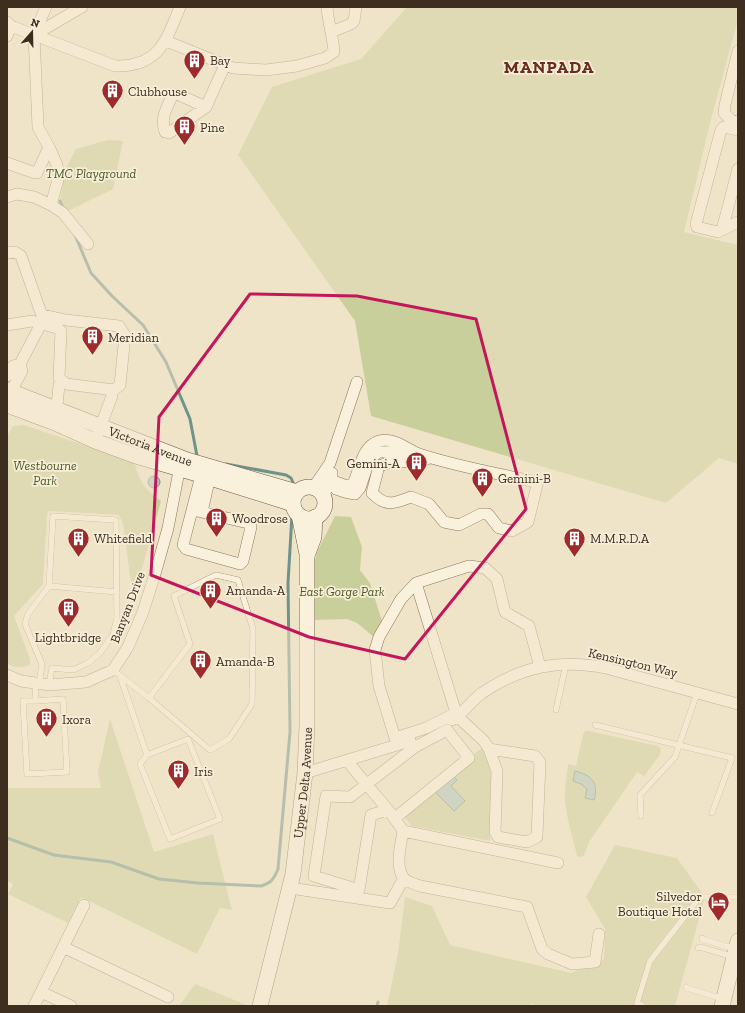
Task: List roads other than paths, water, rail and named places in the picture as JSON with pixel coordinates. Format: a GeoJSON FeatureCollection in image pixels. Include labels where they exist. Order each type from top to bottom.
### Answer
{"type":"FeatureCollection","features":[{"type":"Feature","properties":{"kind":"street"},"geometry":{"type":"LineString","coordinates":[[46,7],[34,35],[38,126],[49,147],[59,176],[51,205]]}},
{"type":"Feature","properties":{"kind":"street"},"geometry":{"type":"LineString","coordinates":[[34,35],[80,7]]}},
{"type":"Feature","properties":{"kind":"street"},"geometry":{"type":"LineString","coordinates":[[8,28],[34,35],[115,66],[125,66],[144,61],[156,52],[166,41],[180,7]]}},
{"type":"Feature","properties":{"kind":"street"},"geometry":{"type":"LineString","coordinates":[[166,41],[233,68],[266,70],[297,66],[325,58],[334,52],[327,7]]}},
{"type":"Feature","properties":{"kind":"street"},"geometry":{"type":"LineString","coordinates":[[332,32],[352,24],[354,21],[356,7]]}},
{"type":"Feature","properties":{"kind":"street"},"geometry":{"type":"LineString","coordinates":[[738,51],[724,105],[724,113],[731,120],[738,122]]}},
{"type":"Feature","properties":{"kind":"street"},"geometry":{"type":"LineString","coordinates":[[206,106],[225,64]]}},
{"type":"Feature","properties":{"kind":"street"},"geometry":{"type":"LineString","coordinates":[[738,130],[724,127],[721,130],[696,224],[697,227],[718,232],[738,222]]}},
{"type":"Feature","properties":{"kind":"street"},"geometry":{"type":"LineString","coordinates":[[7,163],[35,173],[37,172],[49,147]]}},
{"type":"Feature","properties":{"kind":"street"},"geometry":{"type":"LineString","coordinates":[[722,230],[738,169]]}},
{"type":"Feature","properties":{"kind":"street"},"geometry":{"type":"LineString","coordinates":[[7,197],[17,194],[34,197],[51,205],[63,214],[88,244]]}},
{"type":"Feature","properties":{"kind":"street"},"geometry":{"type":"LineString","coordinates":[[7,253],[15,252],[21,256],[43,320],[61,331],[59,378],[66,384],[114,390],[120,385],[125,335],[119,326],[66,320],[43,320],[7,325]]}},
{"type":"Feature","properties":{"kind":"street"},"geometry":{"type":"LineString","coordinates":[[8,397],[22,371],[20,364],[43,320]]}},
{"type":"Feature","properties":{"kind":"street"},"geometry":{"type":"LineString","coordinates":[[7,376],[13,366],[20,364]]}},
{"type":"Feature","properties":{"kind":"street"},"geometry":{"type":"LineString","coordinates":[[357,382],[323,488],[323,509],[315,517],[307,518],[296,504],[305,488],[323,488],[353,484],[358,481],[369,461],[378,452],[413,451],[430,458],[532,481],[537,485],[528,522],[512,531],[499,528],[488,514],[481,514],[459,526],[444,522],[429,504],[411,497],[391,504],[379,500],[372,494],[379,466],[388,463],[430,458]]}},
{"type":"Feature","properties":{"kind":"street"},"geometry":{"type":"LineString","coordinates":[[56,416],[58,385]]}},
{"type":"Feature","properties":{"kind":"street"},"geometry":{"type":"LineString","coordinates":[[97,434],[112,396]]}},
{"type":"Feature","properties":{"kind":"street","name":"Victoria Avenue"},"geometry":{"type":"LineString","coordinates":[[8,397],[138,450],[246,483],[296,504]]}},
{"type":"Feature","properties":{"kind":"street","name":"Banyan Drive"},"geometry":{"type":"LineString","coordinates":[[117,672],[143,612],[155,574],[168,528],[180,463]]}},
{"type":"Feature","properties":{"kind":"street"},"geometry":{"type":"LineString","coordinates":[[323,488],[332,476],[330,463]]}},
{"type":"Feature","properties":{"kind":"street"},"geometry":{"type":"LineString","coordinates":[[197,511],[248,523],[251,527],[243,560],[240,564],[186,549],[183,545],[197,511],[206,471]]}},
{"type":"Feature","properties":{"kind":"street"},"geometry":{"type":"LineString","coordinates":[[323,488],[359,495],[360,488],[358,481]]}},
{"type":"Feature","properties":{"kind":"street","name":"Upper Delta Avenue"},"geometry":{"type":"LineString","coordinates":[[260,1006],[293,874],[305,773],[307,726],[307,554],[296,504]]}},
{"type":"Feature","properties":{"kind":"street","name":"Upper Delta Avenue"},"geometry":{"type":"LineString","coordinates":[[307,554],[314,537],[315,517]]}},
{"type":"Feature","properties":{"kind":"street"},"geometry":{"type":"LineString","coordinates":[[416,583],[456,713],[426,728],[395,738],[379,686],[375,650],[380,637],[401,599],[416,583],[469,566],[485,568],[497,579],[505,612],[529,626],[540,667]]}},
{"type":"Feature","properties":{"kind":"street","name":"Kensington Way"},"geometry":{"type":"LineString","coordinates":[[305,773],[397,745],[441,726],[458,716],[481,694],[509,677],[540,667],[566,664],[586,664],[606,668],[738,704]]}},
{"type":"Feature","properties":{"kind":"street"},"geometry":{"type":"LineString","coordinates":[[7,675],[21,681],[41,684],[86,682],[117,672]]}},
{"type":"Feature","properties":{"kind":"street"},"geometry":{"type":"LineString","coordinates":[[458,716],[484,741],[489,749],[497,771],[494,832],[498,837],[528,842],[537,837],[540,762],[535,756],[489,749]]}},
{"type":"Feature","properties":{"kind":"street"},"geometry":{"type":"LineString","coordinates":[[387,810],[371,815],[359,890],[314,876],[326,796],[350,797],[415,748],[447,730],[469,758],[395,818]]}},
{"type":"Feature","properties":{"kind":"street"},"geometry":{"type":"LineString","coordinates":[[347,760],[395,818],[403,831],[400,868],[404,878],[420,886],[526,907],[542,949],[548,954],[572,964],[595,962],[599,934]]}},
{"type":"Feature","properties":{"kind":"street"},"geometry":{"type":"LineString","coordinates":[[403,831],[558,863]]}},
{"type":"Feature","properties":{"kind":"street"},"geometry":{"type":"LineString","coordinates":[[290,888],[390,903],[404,878]]}},
{"type":"Feature","properties":{"kind":"street"},"geometry":{"type":"LineString","coordinates":[[34,1006],[84,905]]}},
{"type":"Feature","properties":{"kind":"street"},"geometry":{"type":"LineString","coordinates":[[63,946],[168,997]]}},
{"type":"Feature","properties":{"kind":"street"},"geometry":{"type":"LineString","coordinates":[[723,1003],[736,949]]}},
{"type":"Feature","properties":{"kind":"street"},"geometry":{"type":"LineString","coordinates":[[41,992],[71,1006]]}},
{"type":"Feature","properties":{"kind":"lane"},"geometry":{"type":"LineString","coordinates":[[36,701],[41,684],[42,664],[25,624],[28,614],[50,586],[53,516],[116,520],[117,618],[113,636],[99,654],[88,664],[73,670],[52,668],[41,684]]}},
{"type":"Feature","properties":{"kind":"lane"},"geometry":{"type":"LineString","coordinates":[[117,672],[210,750],[229,739],[252,704],[252,629],[238,580],[216,575],[174,596],[190,644],[149,698]]}},
{"type":"Feature","properties":{"kind":"lane"},"geometry":{"type":"LineString","coordinates":[[50,586],[117,592]]}},
{"type":"Feature","properties":{"kind":"lane"},"geometry":{"type":"LineString","coordinates":[[556,710],[566,664]]}},
{"type":"Feature","properties":{"kind":"lane"},"geometry":{"type":"LineString","coordinates":[[117,672],[147,755]]}},
{"type":"Feature","properties":{"kind":"lane"},"geometry":{"type":"LineString","coordinates":[[641,816],[640,795],[675,757],[697,692]]}},
{"type":"Feature","properties":{"kind":"lane"},"geometry":{"type":"LineString","coordinates":[[63,699],[67,772],[27,774],[23,701],[36,701],[63,699]]}},
{"type":"Feature","properties":{"kind":"lane"},"geometry":{"type":"LineString","coordinates":[[595,725],[732,758],[712,813]]}},
{"type":"Feature","properties":{"kind":"lane"},"geometry":{"type":"LineString","coordinates":[[188,739],[220,819],[170,839],[140,764],[147,755],[188,739]]}},
{"type":"Feature","properties":{"kind":"lane"},"geometry":{"type":"LineString","coordinates":[[643,1006],[637,1003],[650,961],[700,897],[738,897]]}},
{"type":"Feature","properties":{"kind":"lane"},"geometry":{"type":"LineString","coordinates":[[702,938],[736,949]]}},
{"type":"Feature","properties":{"kind":"lane"},"geometry":{"type":"LineString","coordinates":[[698,948],[736,949]]}},
{"type":"Feature","properties":{"kind":"lane"},"geometry":{"type":"LineString","coordinates":[[686,987],[723,1003]]}},
{"type":"Feature","properties":{"kind":"water"},"geometry":{"type":"Polygon","coordinates":[[[152,476],[156,476],[160,482],[156,488],[152,488],[148,484],[148,480],[152,476]]]}},
{"type":"Feature","properties":{"kind":"water"},"geometry":{"type":"Polygon","coordinates":[[[575,771],[590,777],[595,784],[596,789],[594,800],[585,798],[587,789],[581,784],[573,781],[575,771]]]}},
{"type":"Feature","properties":{"kind":"water"},"geometry":{"type":"Polygon","coordinates":[[[452,776],[457,780],[451,786],[465,801],[454,811],[435,792],[452,776]]]}},
{"type":"Feature","properties":{"kind":"waterway"},"geometry":{"type":"LineString","coordinates":[[60,201],[63,208]]}},
{"type":"Feature","properties":{"kind":"waterway"},"geometry":{"type":"LineString","coordinates":[[75,235],[91,273],[112,296],[143,325],[166,362],[190,419],[197,456],[199,457]]}},
{"type":"Feature","properties":{"kind":"waterway"},"geometry":{"type":"LineString","coordinates":[[226,464],[286,475],[291,478],[294,485]]}},
{"type":"Feature","properties":{"kind":"waterway"},"geometry":{"type":"LineString","coordinates":[[7,838],[54,855],[111,862],[159,879],[198,883],[261,886],[272,880],[278,869],[290,732],[288,583],[292,515]]}},
{"type":"Feature","properties":{"kind":"waterway"},"geometry":{"type":"LineString","coordinates":[[377,1006],[378,1002]]}},
{"type":"Feature","properties":{"kind":"place","name":"Bay"},"geometry":{"type":"Point","coordinates":[194,80]}},
{"type":"Feature","properties":{"kind":"place","name":"Clubhouse"},"geometry":{"type":"Point","coordinates":[113,110]}},
{"type":"Feature","properties":{"kind":"place","name":"Pine"},"geometry":{"type":"Point","coordinates":[185,146]}},
{"type":"Feature","properties":{"kind":"place","name":"Meridian"},"geometry":{"type":"Point","coordinates":[93,356]}},
{"type":"Feature","properties":{"kind":"place","name":"Gemini-A"},"geometry":{"type":"Point","coordinates":[416,482]}},
{"type":"Feature","properties":{"kind":"place","name":"Gemini-B"},"geometry":{"type":"Point","coordinates":[482,498]}},
{"type":"Feature","properties":{"kind":"place","name":"Woodrose"},"geometry":{"type":"Point","coordinates":[216,538]}},
{"type":"Feature","properties":{"kind":"place","name":"Whitefield"},"geometry":{"type":"Point","coordinates":[79,558]}},
{"type":"Feature","properties":{"kind":"place","name":"M.M.R.D.A"},"geometry":{"type":"Point","coordinates":[575,558]}},
{"type":"Feature","properties":{"kind":"place","name":"Amanda-A"},"geometry":{"type":"Point","coordinates":[211,610]}},
{"type":"Feature","properties":{"kind":"place","name":"Lightbridge"},"geometry":{"type":"Point","coordinates":[68,628]}},
{"type":"Feature","properties":{"kind":"place","name":"Amanda-B"},"geometry":{"type":"Point","coordinates":[201,680]}},
{"type":"Feature","properties":{"kind":"place","name":"Ixora"},"geometry":{"type":"Point","coordinates":[46,738]}},
{"type":"Feature","properties":{"kind":"place","name":"Iris"},"geometry":{"type":"Point","coordinates":[179,790]}},
{"type":"Feature","properties":{"kind":"place","name":"Silvedor Boutique Hotel"},"geometry":{"type":"Point","coordinates":[718,922]}},
{"type":"Feature","properties":{"kind":"district","name":"MANPADA"},"geometry":{"type":"Point","coordinates":[549,67]}},
{"type":"Feature","properties":{"kind":"park label","name":"TMC Playground"},"geometry":{"type":"Point","coordinates":[91,173]}},
{"type":"Feature","properties":{"kind":"park label","name":"Westbourne Park"},"geometry":{"type":"Point","coordinates":[45,472]}},
{"type":"Feature","properties":{"kind":"park label","name":"East Gorge Park"},"geometry":{"type":"Point","coordinates":[342,591]}}]}
